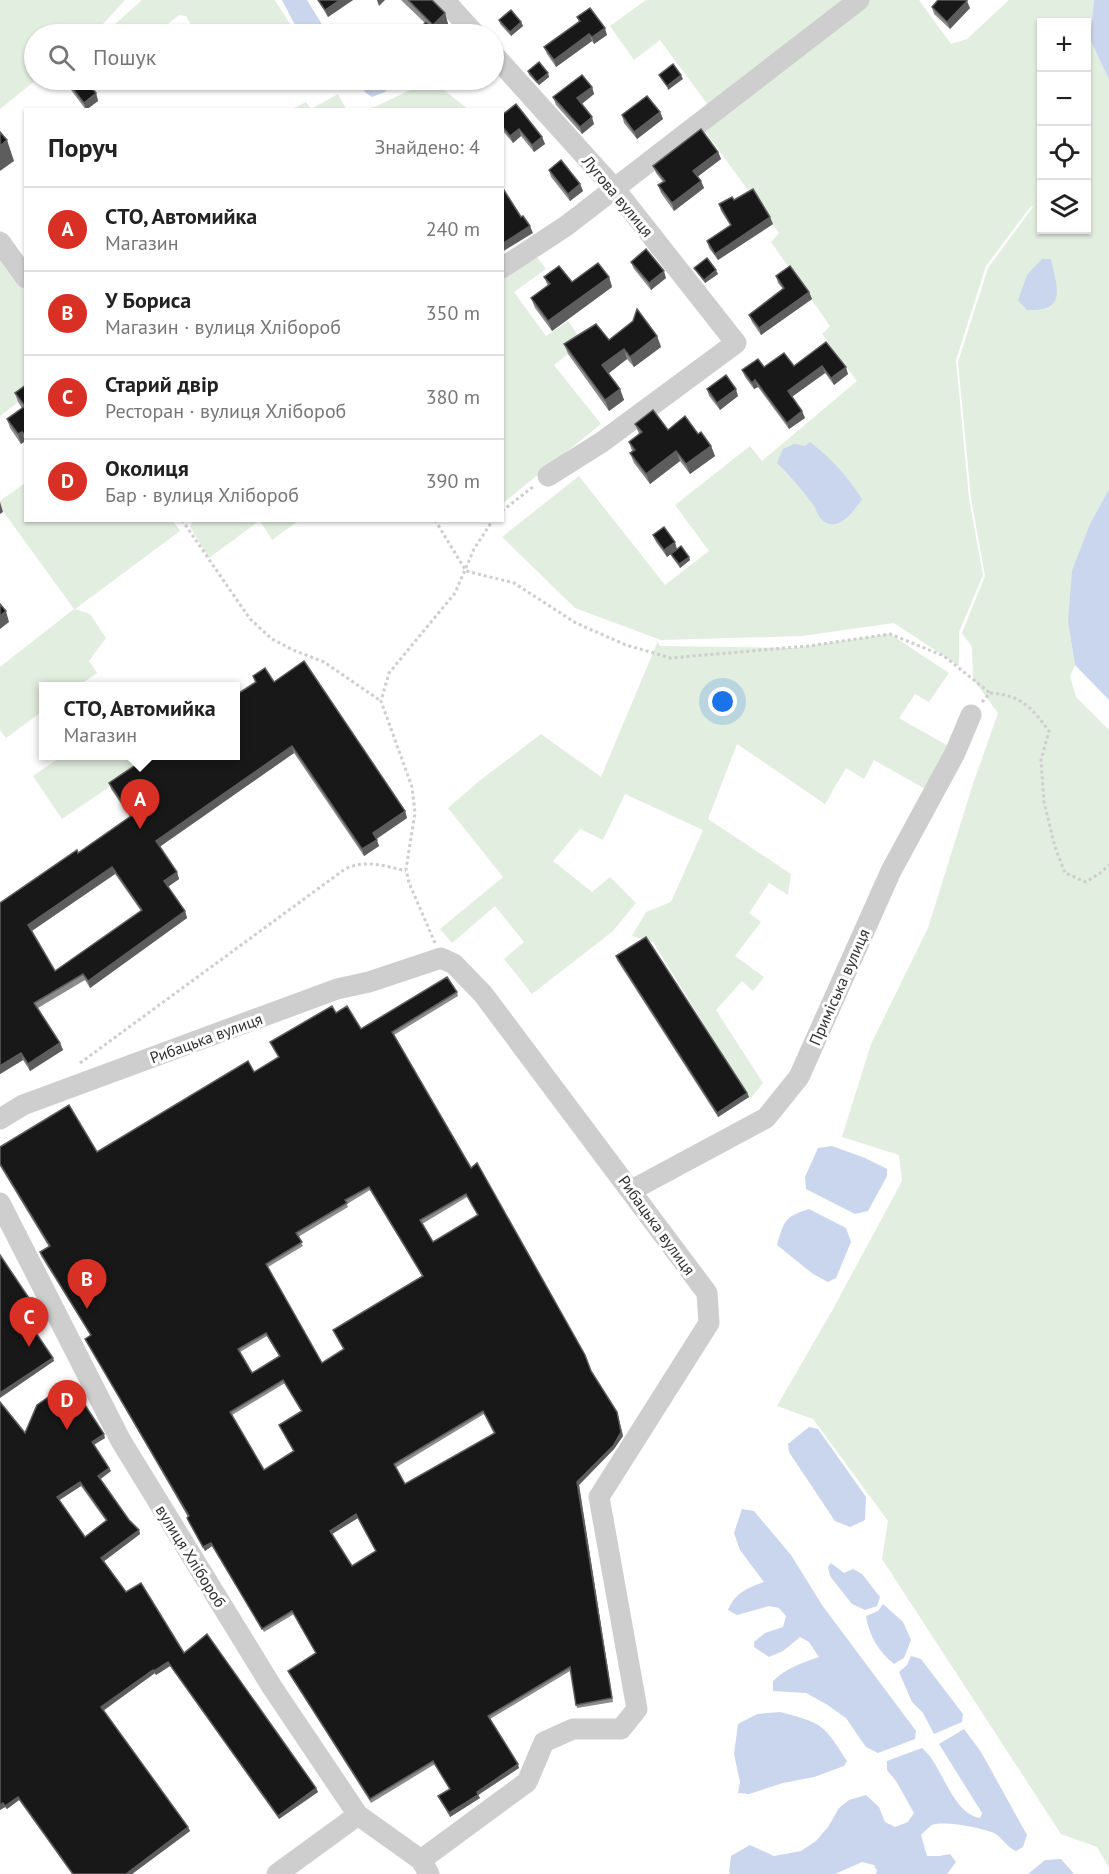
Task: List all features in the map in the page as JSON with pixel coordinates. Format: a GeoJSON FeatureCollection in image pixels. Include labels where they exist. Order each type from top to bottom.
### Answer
{"type":"FeatureCollection","features":[{"type":"Feature","properties":{"kind":"street"},"geometry":{"type":"LineString","coordinates":[[444,0],[466,24]]}},
{"type":"Feature","properties":{"kind":"street"},"geometry":{"type":"LineString","coordinates":[[504,267],[566,226],[859,0]]}},
{"type":"Feature","properties":{"kind":"street","name":"Лугова вулиця"},"geometry":{"type":"LineString","coordinates":[[504,66],[614,188],[736,343],[602,442],[548,476]]}},
{"type":"Feature","properties":{"kind":"street"},"geometry":{"type":"LineString","coordinates":[[0,242],[24,275]]}},
{"type":"Feature","properties":{"kind":"street","name":"Приміська вулиця"},"geometry":{"type":"LineString","coordinates":[[632,1190],[766,1118],[799,1077],[891,871],[955,753],[971,715]]}},
{"type":"Feature","properties":{"kind":"street","name":"Рибацька вулиця"},"geometry":{"type":"LineString","coordinates":[[0,1119],[23,1105],[337,989],[369,982],[441,958],[454,964],[483,994],[707,1293],[709,1323],[599,1497],[637,1708],[621,1729],[573,1729],[544,1742],[527,1782],[425,1867]]}},
{"type":"Feature","properties":{"kind":"street","name":"вулиця Хлібороб"},"geometry":{"type":"LineString","coordinates":[[0,1203],[121,1441],[272,1687],[358,1815],[425,1867]]}},
{"type":"Feature","properties":{"kind":"street"},"geometry":{"type":"LineString","coordinates":[[277,1874],[358,1815]]}},
{"type":"Feature","properties":{"kind":"path"},"geometry":{"type":"LineString","coordinates":[[504,509],[548,476]]}},
{"type":"Feature","properties":{"kind":"path"},"geometry":{"type":"LineString","coordinates":[[183,522],[250,619],[272,639],[324,662],[381,700]]}},
{"type":"Feature","properties":{"kind":"path"},"geometry":{"type":"LineString","coordinates":[[436,522],[466,571],[514,583],[576,623],[626,645],[671,658],[796,647],[890,634],[944,656],[990,693],[1007,694],[1032,708],[1049,731],[1041,760],[1044,802],[1055,847],[1065,873],[1086,882],[1109,865]]}},
{"type":"Feature","properties":{"kind":"path"},"geometry":{"type":"LineString","coordinates":[[441,958],[406,871],[406,860],[416,813],[412,787],[381,700],[389,673],[455,593],[474,549],[492,522]]}},
{"type":"Feature","properties":{"kind":"path"},"geometry":{"type":"LineString","coordinates":[[971,715],[990,693]]}},
{"type":"Feature","properties":{"kind":"path"},"geometry":{"type":"LineString","coordinates":[[75,1066],[345,868],[367,862],[406,871]]}},
{"type":"Feature","properties":{"kind":"green space"},"geometry":{"type":"Polygon","coordinates":[[[0,0],[125,0],[103,24],[24,24],[24,90],[0,109],[0,0]]]}},
{"type":"Feature","properties":{"kind":"green space"},"geometry":{"type":"Polygon","coordinates":[[[142,0],[275,0],[290,24],[190,24],[186,16],[179,15],[168,24],[115,24],[142,0]]]}},
{"type":"Feature","properties":{"kind":"green space"},"geometry":{"type":"Polygon","coordinates":[[[646,0],[919,0],[951,44],[967,39],[1009,0],[1094,0],[1091,29],[1091,18],[1037,18],[1037,234],[1091,234],[1091,41],[1109,80],[1109,489],[1090,524],[1068,622],[1075,665],[1070,676],[1076,697],[1109,730],[1109,1868],[1097,1847],[1061,1834],[882,1559],[888,1521],[813,1419],[777,1406],[833,1309],[902,1181],[899,1155],[842,1137],[871,1044],[928,928],[972,787],[998,713],[973,679],[972,647],[962,633],[985,576],[971,499],[958,362],[988,268],[1033,207],[1031,206],[986,266],[956,360],[969,498],[983,575],[959,632],[959,666],[894,623],[802,636],[661,640],[575,608],[502,537],[579,476],[665,585],[709,551],[675,505],[750,446],[762,461],[857,381],[822,334],[830,326],[771,242],[779,233],[697,120],[711,109],[660,40],[634,60],[610,26],[646,0]]]}},
{"type":"Feature","properties":{"kind":"green space"},"geometry":{"type":"Polygon","coordinates":[[[410,90],[444,90],[467,108],[369,108],[410,90]]]}},
{"type":"Feature","properties":{"kind":"green space"},"geometry":{"type":"Polygon","coordinates":[[[338,94],[345,108],[313,108],[338,94]]]}},
{"type":"Feature","properties":{"kind":"green space"},"geometry":{"type":"Polygon","coordinates":[[[306,102],[310,108],[294,108],[306,102]]]}},
{"type":"Feature","properties":{"kind":"green space"},"geometry":{"type":"Polygon","coordinates":[[[533,252],[546,269],[514,292],[546,336],[568,321],[583,342],[554,365],[601,424],[504,502],[504,271],[533,252]]]}},
{"type":"Feature","properties":{"kind":"green space"},"geometry":{"type":"Polygon","coordinates":[[[0,254],[24,289],[24,398],[0,416],[0,254]]]}},
{"type":"Feature","properties":{"kind":"green space"},"geometry":{"type":"Polygon","coordinates":[[[24,484],[24,522],[174,522],[180,531],[75,609],[90,614],[106,638],[89,661],[97,673],[84,682],[39,682],[39,714],[6,738],[0,730],[0,667],[74,609],[0,507],[0,501],[24,484]]]}},
{"type":"Feature","properties":{"kind":"green space"},"geometry":{"type":"Polygon","coordinates":[[[192,522],[258,522],[209,558],[190,527],[192,522]]]}},
{"type":"Feature","properties":{"kind":"green space"},"geometry":{"type":"Polygon","coordinates":[[[261,522],[297,522],[272,540],[261,522]]]}},
{"type":"Feature","properties":{"kind":"green space"},"geometry":{"type":"Polygon","coordinates":[[[890,634],[949,673],[929,702],[915,694],[899,718],[948,746],[925,789],[874,760],[864,779],[846,768],[825,804],[737,744],[708,819],[791,874],[788,895],[769,883],[749,913],[761,922],[735,956],[764,977],[753,991],[742,981],[716,1010],[763,1083],[750,1099],[653,942],[632,936],[646,912],[671,902],[703,830],[625,794],[603,840],[580,829],[553,861],[592,892],[610,877],[636,903],[613,931],[532,994],[504,959],[524,942],[495,906],[452,943],[440,929],[503,877],[448,808],[541,734],[601,777],[657,643],[656,640],[660,646],[795,648],[890,634]]]}},
{"type":"Feature","properties":{"kind":"green space"},"geometry":{"type":"Polygon","coordinates":[[[56,760],[149,760],[62,819],[33,776],[56,760]]]}},
{"type":"Feature","properties":{"kind":"water"},"geometry":{"type":"Polygon","coordinates":[[[282,0],[307,0],[322,24],[294,24],[282,0]]]}},
{"type":"Feature","properties":{"kind":"water"},"geometry":{"type":"Polygon","coordinates":[[[1094,0],[1109,0],[1109,80],[1091,41],[1094,0]]]}},
{"type":"Feature","properties":{"kind":"water"},"geometry":{"type":"Polygon","coordinates":[[[363,90],[387,90],[372,97],[363,90]]]}},
{"type":"Feature","properties":{"kind":"water"},"geometry":{"type":"Polygon","coordinates":[[[1042,259],[1051,259],[1057,296],[1049,307],[1027,310],[1018,300],[1027,275],[1042,259]]]}},
{"type":"Feature","properties":{"kind":"water"},"geometry":{"type":"Polygon","coordinates":[[[810,442],[839,469],[862,499],[850,515],[839,523],[827,523],[821,519],[791,477],[777,463],[783,449],[794,444],[805,446],[810,442]]]}},
{"type":"Feature","properties":{"kind":"water"},"geometry":{"type":"Polygon","coordinates":[[[1109,489],[1109,700],[1075,665],[1068,622],[1072,571],[1090,524],[1109,489]]]}},
{"type":"Feature","properties":{"kind":"water"},"geometry":{"type":"Polygon","coordinates":[[[832,1146],[887,1169],[887,1176],[868,1211],[855,1214],[806,1189],[805,1177],[818,1148],[832,1146]]]}},
{"type":"Feature","properties":{"kind":"water"},"geometry":{"type":"Polygon","coordinates":[[[809,1209],[846,1228],[851,1242],[836,1278],[828,1282],[813,1274],[777,1245],[786,1221],[809,1209]]]}},
{"type":"Feature","properties":{"kind":"water"},"geometry":{"type":"Polygon","coordinates":[[[809,1427],[818,1429],[866,1497],[865,1520],[850,1527],[835,1521],[789,1452],[788,1444],[809,1427]]]}},
{"type":"Feature","properties":{"kind":"water"},"geometry":{"type":"Polygon","coordinates":[[[742,1509],[754,1511],[791,1555],[822,1605],[916,1731],[915,1739],[878,1753],[866,1747],[846,1718],[826,1704],[806,1693],[773,1691],[773,1681],[778,1676],[795,1666],[819,1657],[809,1642],[800,1637],[783,1651],[769,1657],[754,1647],[754,1642],[765,1633],[783,1627],[786,1616],[779,1608],[769,1606],[737,1615],[728,1610],[734,1599],[742,1592],[764,1582],[740,1550],[734,1533],[742,1509]]]}},
{"type":"Feature","properties":{"kind":"water"},"geometry":{"type":"Polygon","coordinates":[[[831,1563],[844,1573],[853,1569],[862,1574],[880,1597],[877,1606],[865,1610],[852,1604],[830,1576],[828,1567],[831,1563]]]}},
{"type":"Feature","properties":{"kind":"water"},"geometry":{"type":"Polygon","coordinates":[[[883,1604],[903,1622],[911,1640],[904,1658],[894,1664],[876,1643],[866,1616],[878,1611],[883,1604]]]}},
{"type":"Feature","properties":{"kind":"water"},"geometry":{"type":"Polygon","coordinates":[[[911,1656],[921,1659],[963,1714],[962,1722],[934,1734],[923,1713],[912,1702],[899,1672],[907,1665],[911,1656]]]}},
{"type":"Feature","properties":{"kind":"water"},"geometry":{"type":"Polygon","coordinates":[[[780,1712],[805,1719],[821,1727],[833,1739],[847,1761],[844,1766],[814,1777],[783,1783],[749,1794],[738,1793],[740,1782],[734,1754],[738,1724],[757,1714],[780,1712]]]}},
{"type":"Feature","properties":{"kind":"water"},"geometry":{"type":"Polygon","coordinates":[[[964,1729],[981,1752],[1027,1835],[1023,1847],[1016,1851],[994,1833],[981,1829],[954,1824],[938,1824],[932,1825],[921,1835],[927,1856],[950,1854],[956,1862],[947,1874],[876,1874],[874,1865],[862,1862],[835,1874],[730,1874],[731,1856],[750,1845],[774,1856],[801,1851],[816,1841],[828,1827],[839,1808],[849,1800],[866,1795],[879,1807],[885,1822],[895,1827],[908,1822],[914,1813],[887,1770],[887,1761],[922,1748],[936,1765],[954,1798],[970,1814],[980,1818],[982,1813],[939,1744],[964,1729]]]}},
{"type":"Feature","properties":{"kind":"water"},"geometry":{"type":"Polygon","coordinates":[[[1061,1859],[1074,1874],[1028,1874],[1045,1860],[1061,1859]]]}},
{"type":"Feature","properties":{"kind":"building"},"geometry":{"type":"Polygon","coordinates":[[[318,0],[340,0],[325,10],[318,0]]]}},
{"type":"Feature","properties":{"kind":"building"},"geometry":{"type":"Polygon","coordinates":[[[408,0],[432,0],[445,13],[432,24],[408,0]]]}},
{"type":"Feature","properties":{"kind":"building"},"geometry":{"type":"Polygon","coordinates":[[[938,0],[967,1],[947,22],[932,7],[938,0]]]}},
{"type":"Feature","properties":{"kind":"building"},"geometry":{"type":"Polygon","coordinates":[[[590,8],[605,28],[592,37],[589,34],[554,60],[544,47],[580,21],[577,17],[590,8]]]}},
{"type":"Feature","properties":{"kind":"building"},"geometry":{"type":"Polygon","coordinates":[[[511,10],[521,22],[510,32],[499,20],[511,10]]]}},
{"type":"Feature","properties":{"kind":"building"},"geometry":{"type":"Polygon","coordinates":[[[539,62],[548,73],[537,82],[528,71],[539,62]]]}},
{"type":"Feature","properties":{"kind":"building"},"geometry":{"type":"Polygon","coordinates":[[[673,64],[681,75],[667,86],[659,75],[673,64]]]}},
{"type":"Feature","properties":{"kind":"building"},"geometry":{"type":"Polygon","coordinates":[[[582,75],[592,87],[577,98],[592,117],[580,127],[553,97],[582,75]]]}},
{"type":"Feature","properties":{"kind":"building"},"geometry":{"type":"Polygon","coordinates":[[[74,90],[93,90],[96,93],[84,103],[74,90]]]}},
{"type":"Feature","properties":{"kind":"building"},"geometry":{"type":"Polygon","coordinates":[[[647,96],[660,112],[634,132],[622,115],[647,96]]]}},
{"type":"Feature","properties":{"kind":"building"},"geometry":{"type":"Polygon","coordinates":[[[516,104],[542,137],[532,145],[519,129],[510,136],[504,128],[504,113],[516,104]]]}},
{"type":"Feature","properties":{"kind":"building"},"geometry":{"type":"Polygon","coordinates":[[[701,129],[718,152],[693,171],[701,181],[672,203],[658,185],[665,181],[653,166],[701,129]]]}},
{"type":"Feature","properties":{"kind":"building"},"geometry":{"type":"Polygon","coordinates":[[[0,132],[7,140],[0,146],[0,132]]]}},
{"type":"Feature","properties":{"kind":"building"},"geometry":{"type":"Polygon","coordinates":[[[561,160],[580,184],[568,194],[549,170],[561,160]]]}},
{"type":"Feature","properties":{"kind":"building"},"geometry":{"type":"Polygon","coordinates":[[[753,189],[770,217],[715,254],[707,241],[731,225],[719,204],[732,197],[734,200],[753,189]]]}},
{"type":"Feature","properties":{"kind":"building"},"geometry":{"type":"Polygon","coordinates":[[[504,190],[521,217],[523,216],[530,226],[504,243],[504,190]]]}},
{"type":"Feature","properties":{"kind":"building"},"geometry":{"type":"Polygon","coordinates":[[[646,249],[664,271],[649,283],[631,262],[646,249]]]}},
{"type":"Feature","properties":{"kind":"building"},"geometry":{"type":"Polygon","coordinates":[[[707,258],[716,270],[704,280],[694,268],[707,258]]]}},
{"type":"Feature","properties":{"kind":"building"},"geometry":{"type":"Polygon","coordinates":[[[598,263],[609,277],[548,321],[531,298],[550,284],[544,277],[559,266],[572,282],[598,263]]]}},
{"type":"Feature","properties":{"kind":"building"},"geometry":{"type":"Polygon","coordinates":[[[790,266],[809,292],[759,328],[749,315],[784,288],[776,276],[790,266]]]}},
{"type":"Feature","properties":{"kind":"building"},"geometry":{"type":"Polygon","coordinates":[[[637,309],[657,336],[630,357],[624,349],[602,365],[620,389],[605,400],[564,344],[596,324],[609,340],[633,321],[637,309]]]}},
{"type":"Feature","properties":{"kind":"building"},"geometry":{"type":"Polygon","coordinates":[[[826,342],[846,367],[831,378],[822,366],[788,391],[802,411],[787,423],[755,380],[752,383],[742,370],[758,359],[764,367],[784,353],[794,366],[826,342]]]}},
{"type":"Feature","properties":{"kind":"building"},"geometry":{"type":"Polygon","coordinates":[[[726,375],[736,389],[717,403],[707,389],[726,375]]]}},
{"type":"Feature","properties":{"kind":"building"},"geometry":{"type":"Polygon","coordinates":[[[24,386],[24,405],[15,393],[24,386]]]}},
{"type":"Feature","properties":{"kind":"building"},"geometry":{"type":"Polygon","coordinates":[[[24,407],[24,434],[22,432],[18,434],[7,419],[24,407]]]}},
{"type":"Feature","properties":{"kind":"building"},"geometry":{"type":"Polygon","coordinates":[[[653,410],[668,430],[685,416],[698,434],[701,432],[711,446],[686,464],[676,451],[646,474],[630,453],[635,450],[629,442],[642,432],[635,424],[653,410]]]}},
{"type":"Feature","properties":{"kind":"building"},"geometry":{"type":"Polygon","coordinates":[[[664,527],[675,542],[664,550],[653,535],[664,527]]]}},
{"type":"Feature","properties":{"kind":"building"},"geometry":{"type":"Polygon","coordinates":[[[681,546],[689,557],[679,564],[671,554],[681,546]]]}},
{"type":"Feature","properties":{"kind":"building"},"geometry":{"type":"Polygon","coordinates":[[[0,604],[6,611],[0,616],[0,604]]]}},
{"type":"Feature","properties":{"kind":"building"},"geometry":{"type":"Polygon","coordinates":[[[304,661],[405,811],[373,833],[377,840],[362,849],[292,746],[156,841],[177,872],[164,881],[185,911],[88,981],[83,974],[34,1003],[60,1043],[28,1064],[21,1053],[0,1066],[0,903],[131,816],[109,783],[143,760],[240,760],[240,692],[256,682],[253,676],[265,668],[274,682],[304,661]],[[112,867],[28,925],[55,971],[142,910],[112,867]]]}},
{"type":"Feature","properties":{"kind":"building"},"geometry":{"type":"Polygon","coordinates":[[[646,937],[747,1093],[717,1113],[616,956],[646,937]]]}},
{"type":"Feature","properties":{"kind":"building"},"geometry":{"type":"Polygon","coordinates":[[[447,977],[457,992],[392,1032],[471,1168],[477,1163],[585,1355],[591,1371],[617,1412],[621,1432],[613,1446],[577,1482],[612,1698],[576,1705],[570,1667],[488,1716],[518,1764],[477,1792],[478,1795],[449,1813],[438,1796],[450,1789],[433,1761],[370,1799],[288,1671],[316,1653],[292,1611],[262,1629],[211,1543],[203,1547],[187,1518],[189,1516],[85,1339],[91,1335],[40,1252],[50,1246],[0,1164],[0,1147],[69,1105],[97,1152],[248,1061],[254,1072],[279,1057],[270,1042],[332,1006],[336,1013],[347,1006],[361,1029],[447,977]],[[369,1187],[345,1200],[347,1203],[296,1233],[302,1242],[266,1264],[322,1363],[344,1349],[333,1330],[423,1276],[369,1187]],[[466,1194],[420,1220],[433,1242],[478,1215],[466,1194]],[[266,1333],[238,1349],[252,1373],[280,1356],[266,1333]],[[283,1380],[230,1412],[264,1470],[294,1451],[279,1425],[302,1411],[283,1380]],[[483,1411],[394,1464],[405,1484],[495,1433],[483,1411]],[[356,1514],[330,1531],[352,1566],[376,1551],[356,1514]]]}},
{"type":"Feature","properties":{"kind":"building"},"geometry":{"type":"Polygon","coordinates":[[[0,1255],[39,1313],[28,1321],[53,1358],[0,1393],[0,1255]]]}},
{"type":"Feature","properties":{"kind":"building"},"geometry":{"type":"Polygon","coordinates":[[[70,1382],[104,1434],[92,1442],[109,1468],[98,1476],[129,1520],[139,1530],[101,1558],[126,1592],[141,1583],[184,1653],[207,1634],[316,1788],[278,1816],[168,1662],[101,1707],[188,1827],[126,1874],[73,1874],[18,1797],[5,1806],[3,1803],[0,1806],[0,1402],[25,1433],[37,1405],[70,1382]],[[80,1482],[57,1497],[85,1537],[107,1520],[80,1482]]]}},
{"type":"Feature","properties":{"kind":"place","name":"СТО, Автомийка"},"geometry":{"type":"Point","coordinates":[140,829]}},
{"type":"Feature","properties":{"kind":"place","name":"У Бориса"},"geometry":{"type":"Point","coordinates":[87,1309]}},
{"type":"Feature","properties":{"kind":"place","name":"Старий двір"},"geometry":{"type":"Point","coordinates":[29,1347]}},
{"type":"Feature","properties":{"kind":"place","name":"Околиця"},"geometry":{"type":"Point","coordinates":[67,1430]}}]}
